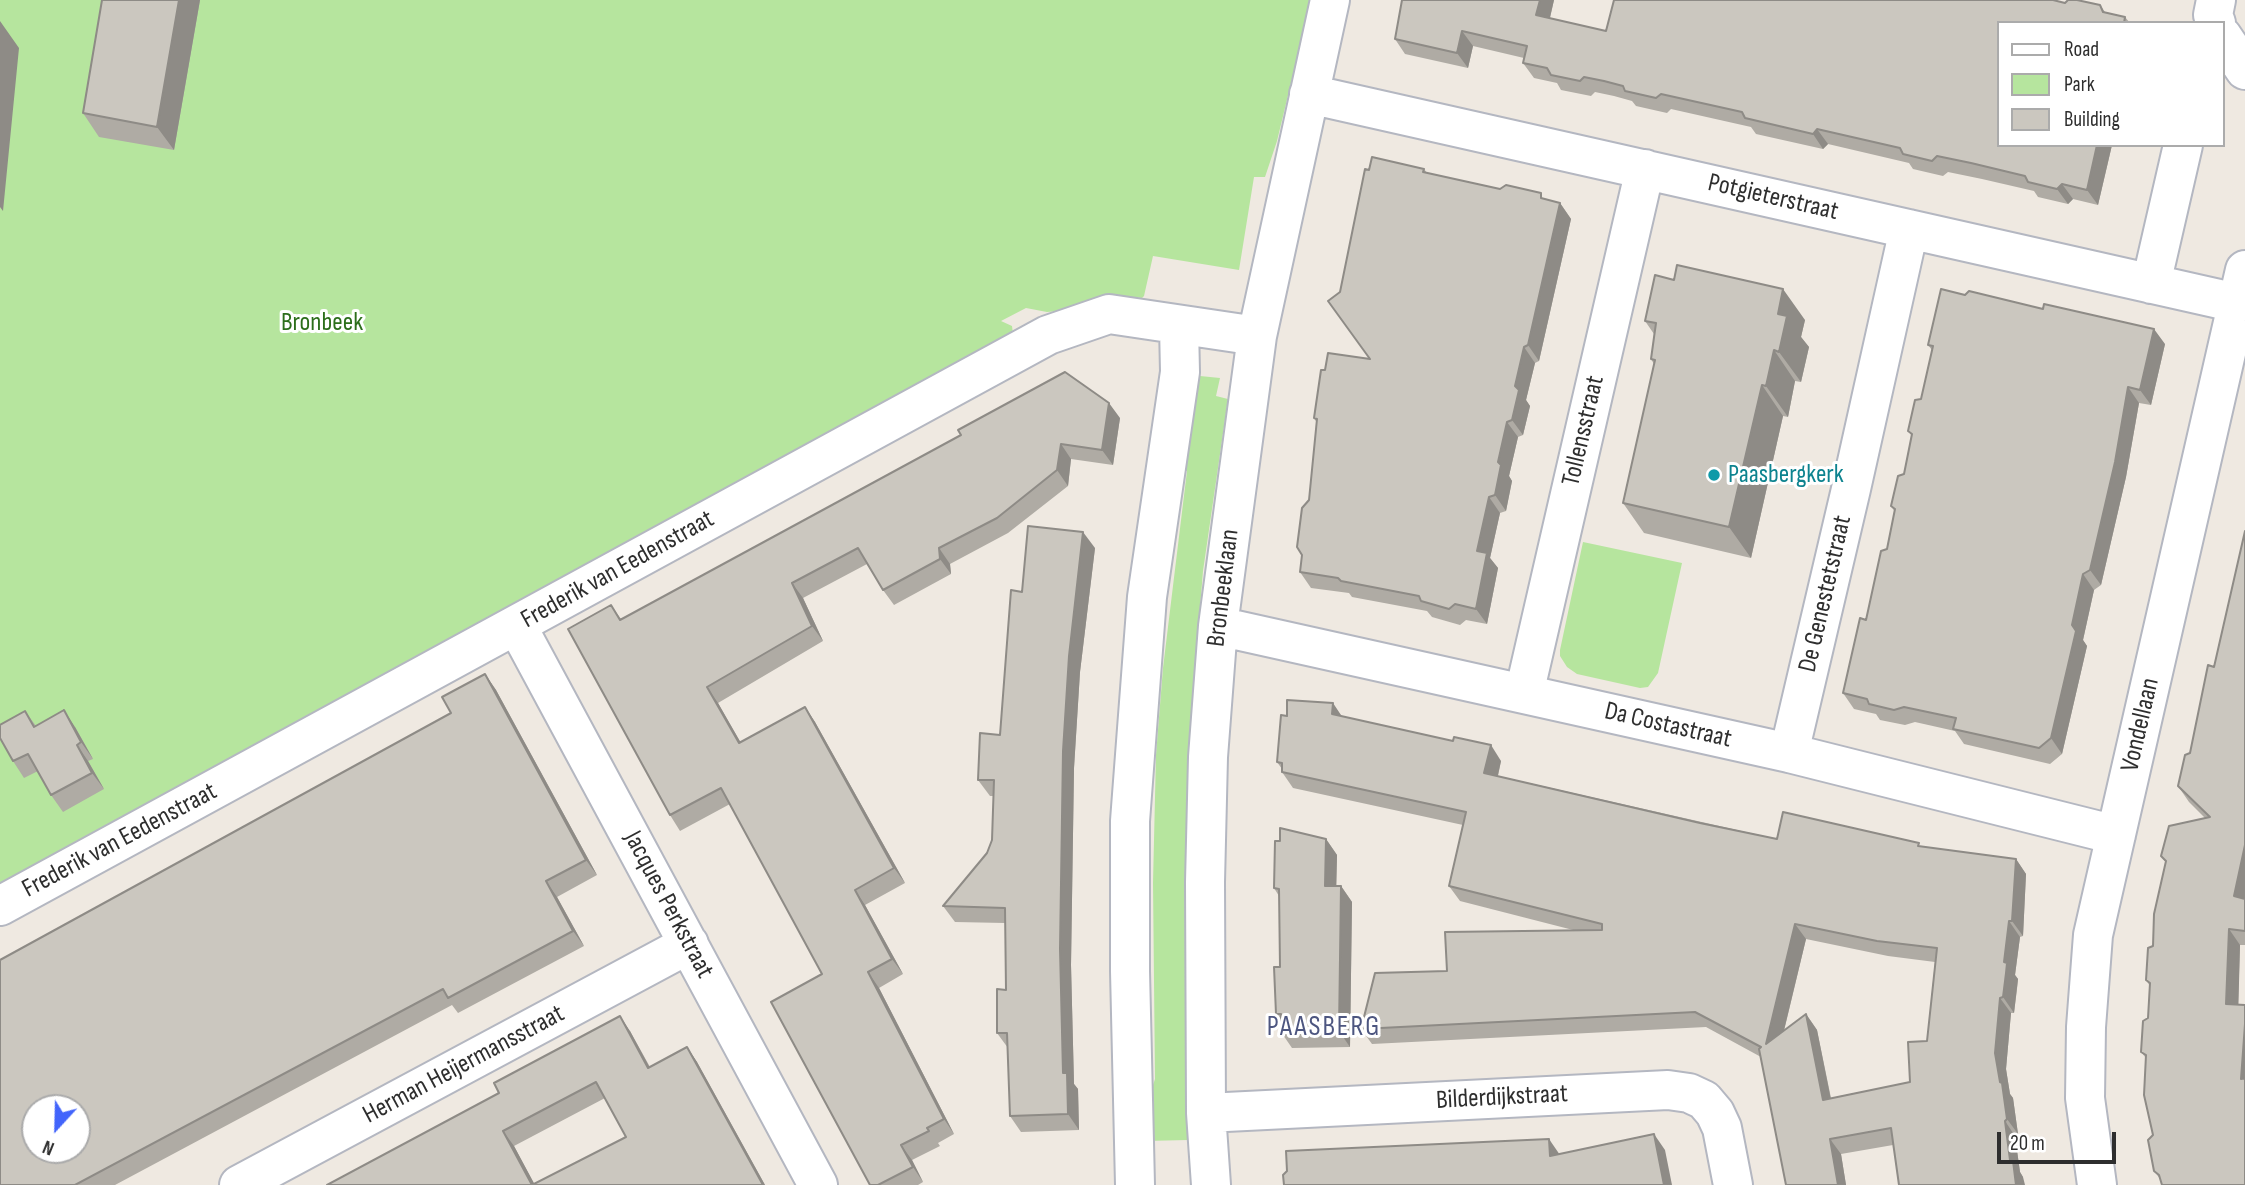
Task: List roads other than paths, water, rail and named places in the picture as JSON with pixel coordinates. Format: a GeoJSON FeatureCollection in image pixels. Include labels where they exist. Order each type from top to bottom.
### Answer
{"type":"FeatureCollection","features":[{"type":"Feature","properties":{"kind":"street","name":"Bronbeeklaan"},"geometry":{"type":"LineString","coordinates":[[1205,1185],[1205,882],[1208,757],[1218,626],[1257,336],[1330,0]]}},
{"type":"Feature","properties":{"kind":"street"},"geometry":{"type":"LineString","coordinates":[[2224,33],[2245,71]]}},
{"type":"Feature","properties":{"kind":"street","name":"Potgieterstraat"},"geometry":{"type":"LineString","coordinates":[[1309,94],[2151,284],[2241,286]]}},
{"type":"Feature","properties":{"kind":"street"},"geometry":{"type":"LineString","coordinates":[[2151,284],[2183,147]]}},
{"type":"Feature","properties":{"kind":"street","name":"Tollensstraat"},"geometry":{"type":"LineString","coordinates":[[1524,694],[1645,169]]}},
{"type":"Feature","properties":{"kind":"street","name":"De Genestetstraat"},"geometry":{"type":"LineString","coordinates":[[1788,753],[1909,229]]}},
{"type":"Feature","properties":{"kind":"street","name":"Vondellaan"},"geometry":{"type":"LineString","coordinates":[[2097,1185],[2085,1098],[2086,1027],[2093,935],[2241,286]]}},
{"type":"Feature","properties":{"kind":"street","name":"Frederik van Eedenstraat"},"geometry":{"type":"LineString","coordinates":[[0,906],[1048,335],[1109,314],[1257,336]]}},
{"type":"Feature","properties":{"kind":"street"},"geometry":{"type":"LineString","coordinates":[[1135,1185],[1130,821],[1147,597],[1180,372],[1179,326]]}},
{"type":"Feature","properties":{"kind":"street","name":"Jacques Perkstraat"},"geometry":{"type":"LineString","coordinates":[[517,626],[818,1185]]}},
{"type":"Feature","properties":{"kind":"street","name":"Da Costastraat"},"geometry":{"type":"LineString","coordinates":[[1218,626],[1788,753],[2116,835]]}},
{"type":"Feature","properties":{"kind":"street","name":"Herman Heijermansstraat"},"geometry":{"type":"LineString","coordinates":[[239,1185],[689,944]]}},
{"type":"Feature","properties":{"kind":"street","name":"Bilderdijkstraat"},"geometry":{"type":"LineString","coordinates":[[1206,1114],[1668,1090],[1689,1093],[1704,1100],[1715,1113],[1722,1128],[1733,1185]]}},
{"type":"Feature","properties":{"kind":"place","name":"Paasbergkerk"},"geometry":{"type":"Point","coordinates":[1714,475]}},
{"type":"Feature","properties":{"kind":"district","name":"PAASBERG"},"geometry":{"type":"Point","coordinates":[1324,1028]}},
{"type":"Feature","properties":{"kind":"park label","name":"Bronbeek"},"geometry":{"type":"Point","coordinates":[322,323]}}]}
